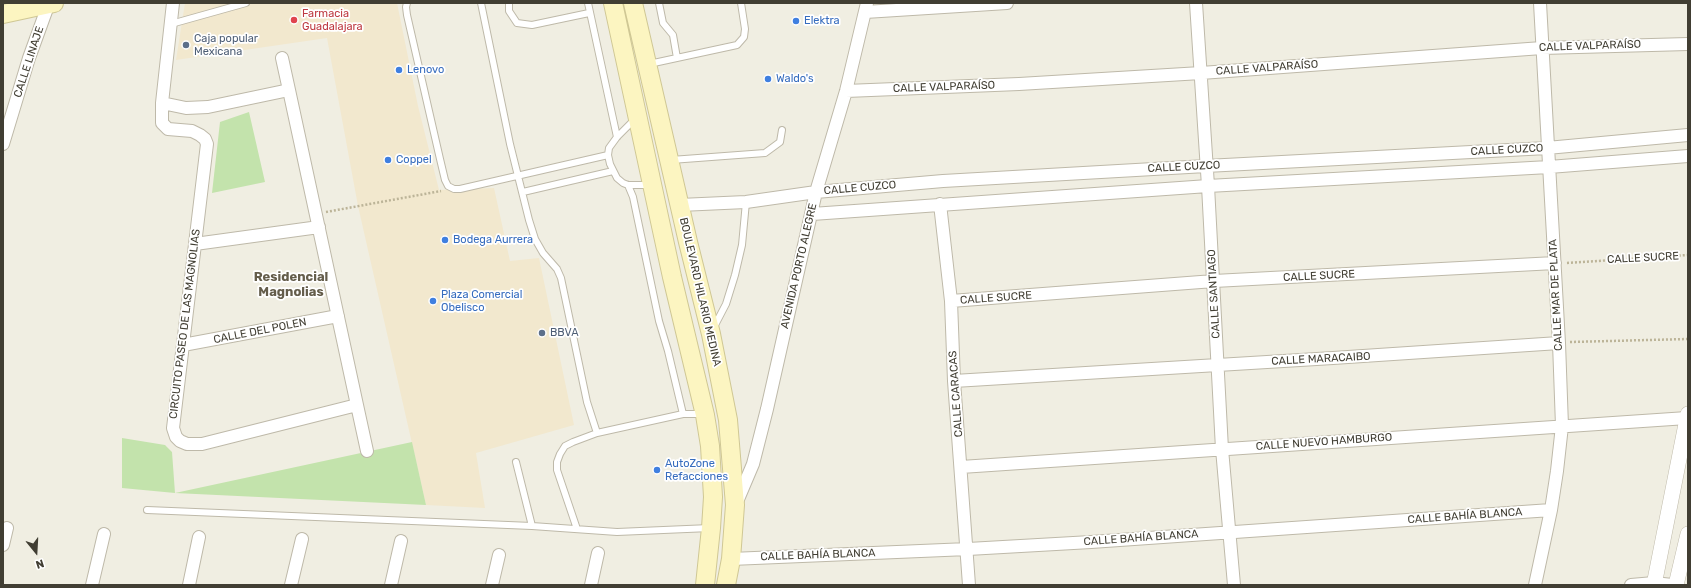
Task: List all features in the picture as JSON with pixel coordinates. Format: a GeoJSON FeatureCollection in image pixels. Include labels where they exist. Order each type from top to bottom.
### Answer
{"type":"FeatureCollection","features":[{"type":"Feature","properties":{"kind":"main road"},"geometry":{"type":"LineString","coordinates":[[3,14],[51,3]]}},
{"type":"Feature","properties":{"kind":"main road","name":"BOULEVARD HILARIO MEDINA"},"geometry":{"type":"LineString","coordinates":[[613,3],[672,277],[705,415],[710,446],[712,474],[711,528],[705,585]]}},
{"type":"Feature","properties":{"kind":"main road","name":"BOULEVARD HILARIO MEDINA"},"geometry":{"type":"LineString","coordinates":[[633,3],[711,334],[728,420],[735,506],[731,559],[726,585]]}},
{"type":"Feature","properties":{"kind":"street","name":"CALLE LINAJE"},"geometry":{"type":"LineString","coordinates":[[3,144],[29,58],[51,3]]}},
{"type":"Feature","properties":{"kind":"street","name":"CIRCUITO PASEO DE LAS MAGNOLIAS"},"geometry":{"type":"LineString","coordinates":[[173,3],[161,119],[164,127],[168,129],[192,131],[205,139],[207,144],[173,428],[176,437],[180,441],[187,444],[202,444],[357,405]]}},
{"type":"Feature","properties":{"kind":"street"},"geometry":{"type":"LineString","coordinates":[[866,7],[1007,3]]}},
{"type":"Feature","properties":{"kind":"street","name":"CALLE SANTIAGO"},"geometry":{"type":"LineString","coordinates":[[1196,3],[1214,282],[1222,448],[1231,532],[1234,585]]}},
{"type":"Feature","properties":{"kind":"street","name":"CALLE MAR DE PLATA"},"geometry":{"type":"LineString","coordinates":[[1535,585],[1551,510],[1562,426],[1555,263],[1547,148],[1540,3]]}},
{"type":"Feature","properties":{"kind":"street","name":"AVENIDA PORTO ALEGRE"},"geometry":{"type":"LineString","coordinates":[[735,506],[753,464],[767,409],[816,192],[846,91],[866,7]]}},
{"type":"Feature","properties":{"kind":"street","name":"CALLE VALPARAÍSO"},"geometry":{"type":"LineString","coordinates":[[846,91],[1027,84],[1542,48],[1688,44]]}},
{"type":"Feature","properties":{"kind":"street"},"geometry":{"type":"LineString","coordinates":[[282,58],[367,451]]}},
{"type":"Feature","properties":{"kind":"street"},"geometry":{"type":"LineString","coordinates":[[162,104],[186,108],[208,107],[289,90]]}},
{"type":"Feature","properties":{"kind":"street","name":"CALLE CUZCO"},"geometry":{"type":"LineString","coordinates":[[680,205],[746,202],[816,192],[944,181],[1547,148],[1688,135]]}},
{"type":"Feature","properties":{"kind":"street","name":"CALLE CUZCO"},"geometry":{"type":"LineString","coordinates":[[812,214],[1208,186],[1549,167],[1688,156]]}},
{"type":"Feature","properties":{"kind":"street","name":"CALLE CARACAS"},"geometry":{"type":"LineString","coordinates":[[940,204],[951,301],[954,380],[968,549],[969,585]]}},
{"type":"Feature","properties":{"kind":"street"},"geometry":{"type":"LineString","coordinates":[[195,244],[319,227]]}},
{"type":"Feature","properties":{"kind":"street","name":"CALLE SUCRE"},"geometry":{"type":"LineString","coordinates":[[951,301],[1214,282],[1555,263]]}},
{"type":"Feature","properties":{"kind":"street","name":"CALLE DEL POLEN"},"geometry":{"type":"LineString","coordinates":[[183,345],[338,316]]}},
{"type":"Feature","properties":{"kind":"street","name":"CALLE MARACAIBO"},"geometry":{"type":"LineString","coordinates":[[954,380],[1559,343]]}},
{"type":"Feature","properties":{"kind":"street"},"geometry":{"type":"LineString","coordinates":[[1654,584],[1688,416]]}},
{"type":"Feature","properties":{"kind":"street","name":"CALLE NUEVO HAMBURGO"},"geometry":{"type":"LineString","coordinates":[[961,467],[1688,416]]}},
{"type":"Feature","properties":{"kind":"street","name":"CALLE BAHÍA BLANCA"},"geometry":{"type":"LineString","coordinates":[[731,559],[968,549],[1551,510]]}},
{"type":"Feature","properties":{"kind":"street"},"geometry":{"type":"LineString","coordinates":[[3,545],[7,528]]}},
{"type":"Feature","properties":{"kind":"street"},"geometry":{"type":"LineString","coordinates":[[92,585],[104,534]]}},
{"type":"Feature","properties":{"kind":"street"},"geometry":{"type":"LineString","coordinates":[[189,585],[199,537]]}},
{"type":"Feature","properties":{"kind":"street"},"geometry":{"type":"LineString","coordinates":[[1676,585],[1688,537]]}},
{"type":"Feature","properties":{"kind":"street"},"geometry":{"type":"LineString","coordinates":[[291,585],[302,538]]}},
{"type":"Feature","properties":{"kind":"street"},"geometry":{"type":"LineString","coordinates":[[391,585],[401,541]]}},
{"type":"Feature","properties":{"kind":"street"},"geometry":{"type":"LineString","coordinates":[[591,585],[598,553]]}},
{"type":"Feature","properties":{"kind":"street"},"geometry":{"type":"LineString","coordinates":[[492,585],[499,555]]}},
{"type":"Feature","properties":{"kind":"street"},"geometry":{"type":"LineString","coordinates":[[1631,585],[1672,585]]}},
{"type":"Feature","properties":{"kind":"lane"},"geometry":{"type":"LineString","coordinates":[[171,24],[246,3]]}},
{"type":"Feature","properties":{"kind":"lane"},"geometry":{"type":"LineString","coordinates":[[407,3],[407,15],[445,180],[448,186],[454,189],[519,176],[608,155]]}},
{"type":"Feature","properties":{"kind":"lane"},"geometry":{"type":"LineString","coordinates":[[480,3],[529,220],[535,239],[542,253],[557,269],[561,278],[587,402],[597,433]]}},
{"type":"Feature","properties":{"kind":"lane"},"geometry":{"type":"LineString","coordinates":[[509,3],[509,11],[517,23],[532,25],[589,13]]}},
{"type":"Feature","properties":{"kind":"lane"},"geometry":{"type":"LineString","coordinates":[[588,3],[589,13],[602,62],[617,137]]}},
{"type":"Feature","properties":{"kind":"lane"},"geometry":{"type":"LineString","coordinates":[[659,3],[663,23],[669,30],[674,40],[677,58]]}},
{"type":"Feature","properties":{"kind":"lane"},"geometry":{"type":"LineString","coordinates":[[647,65],[737,45],[744,37],[745,29],[741,3]]}},
{"type":"Feature","properties":{"kind":"lane"},"geometry":{"type":"LineString","coordinates":[[638,115],[617,137],[609,148],[608,155],[617,178],[628,185],[653,185]]}},
{"type":"Feature","properties":{"kind":"lane"},"geometry":{"type":"LineString","coordinates":[[670,160],[765,154],[780,142],[782,130]]}},
{"type":"Feature","properties":{"kind":"lane"},"geometry":{"type":"LineString","coordinates":[[523,192],[613,171]]}},
{"type":"Feature","properties":{"kind":"lane"},"geometry":{"type":"LineString","coordinates":[[628,185],[633,197],[659,321],[668,351],[683,414]]}},
{"type":"Feature","properties":{"kind":"lane"},"geometry":{"type":"LineString","coordinates":[[711,334],[726,304],[735,275],[742,245],[746,202]]}},
{"type":"Feature","properties":{"kind":"lane"},"geometry":{"type":"LineString","coordinates":[[577,529],[557,470],[557,462],[565,446],[597,433],[683,414],[705,415]]}},
{"type":"Feature","properties":{"kind":"lane"},"geometry":{"type":"LineString","coordinates":[[516,462],[532,526]]}},
{"type":"Feature","properties":{"kind":"lane"},"geometry":{"type":"LineString","coordinates":[[147,510],[532,526],[617,532],[711,528]]}},
{"type":"Feature","properties":{"kind":"path"},"geometry":{"type":"LineString","coordinates":[[316,214],[454,189]]}},
{"type":"Feature","properties":{"kind":"path","name":"CALLE SUCRE"},"geometry":{"type":"LineString","coordinates":[[1555,263],[1688,255]]}},
{"type":"Feature","properties":{"kind":"path"},"geometry":{"type":"LineString","coordinates":[[1559,343],[1688,339]]}},
{"type":"Feature","properties":{"kind":"shaded area"},"geometry":{"type":"Polygon","coordinates":[[[185,3],[397,3],[418,106],[439,190],[494,188],[510,261],[539,258],[574,425],[476,453],[485,508],[426,505],[358,206],[327,38],[176,60],[185,3]]]}},
{"type":"Feature","properties":{"kind":"green space"},"geometry":{"type":"Polygon","coordinates":[[[249,112],[265,182],[212,193],[220,122],[249,112]]]}},
{"type":"Feature","properties":{"kind":"green space"},"geometry":{"type":"Polygon","coordinates":[[[122,438],[165,445],[172,452],[175,493],[122,488],[122,438]]]}},
{"type":"Feature","properties":{"kind":"green space"},"geometry":{"type":"Polygon","coordinates":[[[412,442],[426,505],[175,493],[412,442]]]}},
{"type":"Feature","properties":{"kind":"place","name":"Farmacia Guadalajara"},"geometry":{"type":"Point","coordinates":[294,20]}},
{"type":"Feature","properties":{"kind":"place","name":"Elektra"},"geometry":{"type":"Point","coordinates":[796,21]}},
{"type":"Feature","properties":{"kind":"place","name":"Caja popular Mexicana"},"geometry":{"type":"Point","coordinates":[186,45]}},
{"type":"Feature","properties":{"kind":"place","name":"Lenovo"},"geometry":{"type":"Point","coordinates":[399,70]}},
{"type":"Feature","properties":{"kind":"place","name":"Waldo's"},"geometry":{"type":"Point","coordinates":[768,79]}},
{"type":"Feature","properties":{"kind":"place","name":"Coppel"},"geometry":{"type":"Point","coordinates":[388,160]}},
{"type":"Feature","properties":{"kind":"place","name":"Bodega Aurrera"},"geometry":{"type":"Point","coordinates":[445,240]}},
{"type":"Feature","properties":{"kind":"place","name":"Plaza Comercial Obelisco"},"geometry":{"type":"Point","coordinates":[433,301]}},
{"type":"Feature","properties":{"kind":"place","name":"BBVA"},"geometry":{"type":"Point","coordinates":[542,333]}},
{"type":"Feature","properties":{"kind":"place","name":"AutoZone Refacciones"},"geometry":{"type":"Point","coordinates":[657,470]}},
{"type":"Feature","properties":{"kind":"district","name":"Residencial Magnolias"},"geometry":{"type":"Point","coordinates":[291,284]}}]}
